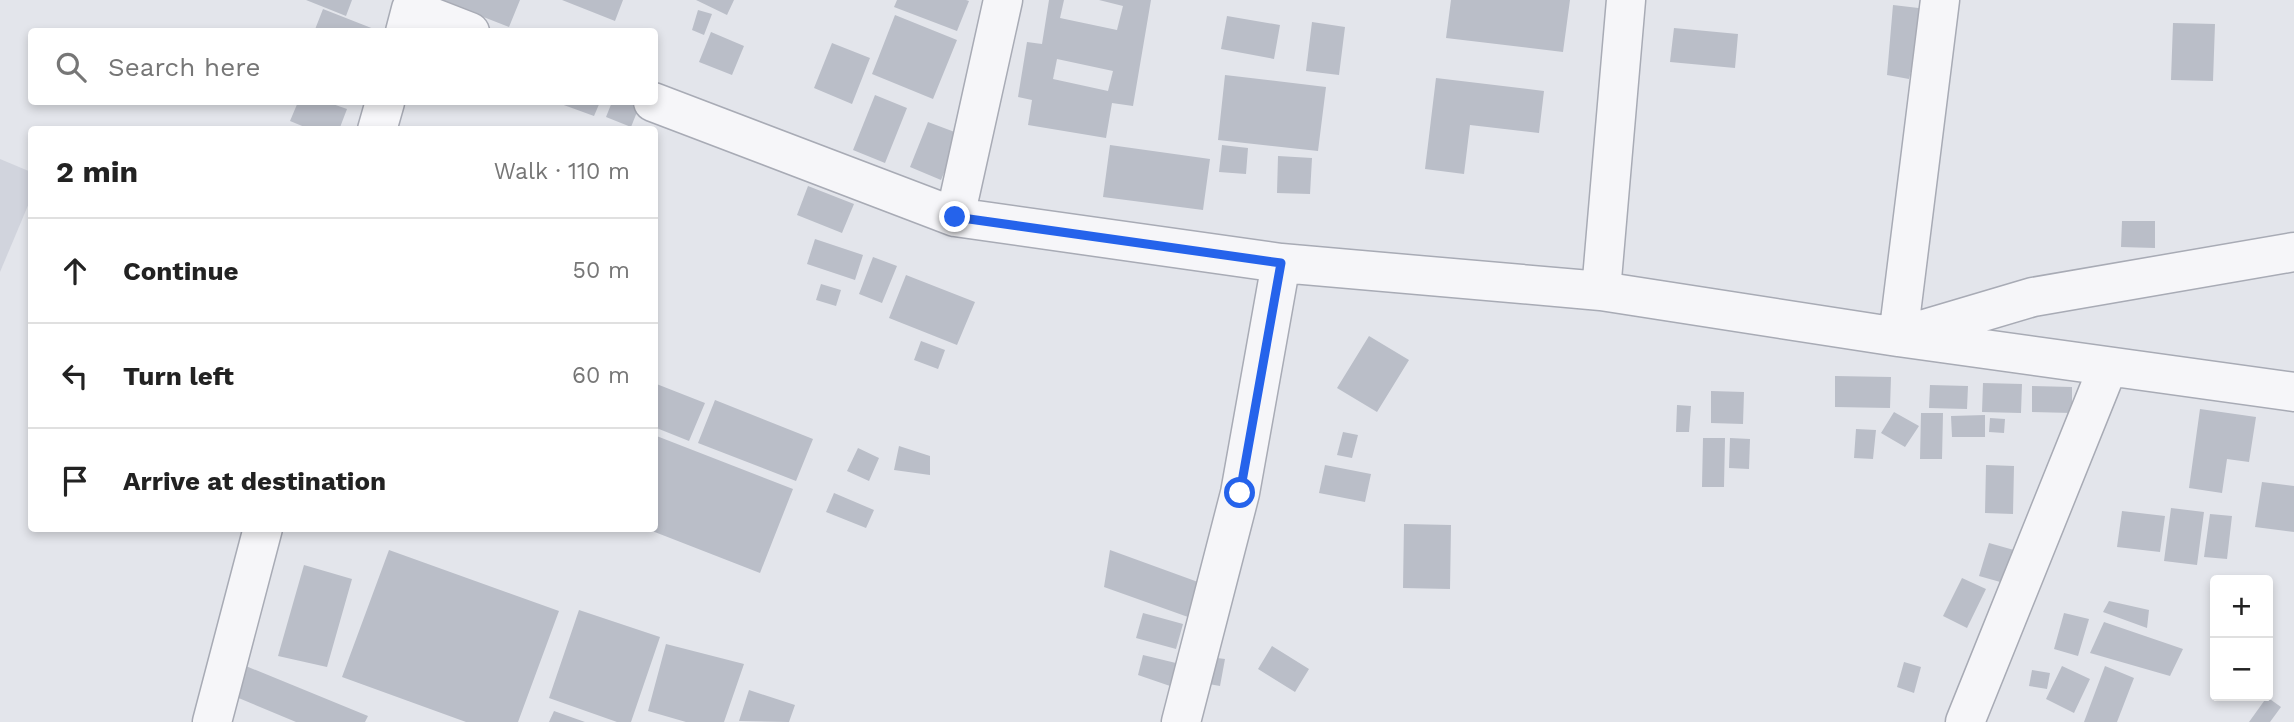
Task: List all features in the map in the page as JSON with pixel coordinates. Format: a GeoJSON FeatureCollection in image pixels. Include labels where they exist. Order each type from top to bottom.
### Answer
{"type":"FeatureCollection","features":[{"type":"Feature","properties":{"kind":"street"},"geometry":{"type":"LineString","coordinates":[[955,217],[1003,0]]}},
{"type":"Feature","properties":{"kind":"street"},"geometry":{"type":"LineString","coordinates":[[1601,291],[1626,0]]}},
{"type":"Feature","properties":{"kind":"street"},"geometry":{"type":"LineString","coordinates":[[1898,337],[1940,0]]}},
{"type":"Feature","properties":{"kind":"street"},"geometry":{"type":"LineString","coordinates":[[410,14],[457,28]]}},
{"type":"Feature","properties":{"kind":"street"},"geometry":{"type":"LineString","coordinates":[[658,104],[955,217],[1281,263],[1601,291],[1898,337],[2294,392]]}},
{"type":"Feature","properties":{"kind":"street"},"geometry":{"type":"LineString","coordinates":[[378,126],[384,105]]}},
{"type":"Feature","properties":{"kind":"street"},"geometry":{"type":"LineString","coordinates":[[1898,337],[2033,297],[2294,252]]}},
{"type":"Feature","properties":{"kind":"street"},"geometry":{"type":"LineString","coordinates":[[1181,722],[1240,493],[1281,263]]}},
{"type":"Feature","properties":{"kind":"street"},"geometry":{"type":"LineString","coordinates":[[1965,722],[2108,366]]}},
{"type":"Feature","properties":{"kind":"street"},"geometry":{"type":"LineString","coordinates":[[212,722],[262,532]]}},
{"type":"Feature","properties":{"kind":"shaded area"},"geometry":{"type":"Polygon","coordinates":[[[0,159],[28,171],[28,206],[0,272],[0,159]]]}},
{"type":"Feature","properties":{"kind":"building"},"geometry":{"type":"Polygon","coordinates":[[[306,0],[352,0],[346,16],[306,0]]]}},
{"type":"Feature","properties":{"kind":"building"},"geometry":{"type":"Polygon","coordinates":[[[440,0],[520,0],[509,27],[440,0]]]}},
{"type":"Feature","properties":{"kind":"building"},"geometry":{"type":"Polygon","coordinates":[[[562,0],[623,0],[615,21],[562,0]]]}},
{"type":"Feature","properties":{"kind":"building"},"geometry":{"type":"Polygon","coordinates":[[[696,0],[734,0],[727,15],[696,0]]]}},
{"type":"Feature","properties":{"kind":"building"},"geometry":{"type":"Polygon","coordinates":[[[897,0],[969,1],[957,31],[894,7],[897,0]]]}},
{"type":"Feature","properties":{"kind":"building"},"geometry":{"type":"Polygon","coordinates":[[[1049,0],[1064,0],[1060,18],[1117,30],[1123,6],[1099,0],[1151,0],[1133,106],[1112,103],[1106,138],[1028,125],[1032,100],[1018,97],[1027,42],[1042,44],[1049,0]],[[1057,59],[1053,79],[1108,91],[1113,71],[1057,59]]]}},
{"type":"Feature","properties":{"kind":"building"},"geometry":{"type":"Polygon","coordinates":[[[1451,0],[1570,0],[1563,52],[1446,38],[1451,0]]]}},
{"type":"Feature","properties":{"kind":"building"},"geometry":{"type":"Polygon","coordinates":[[[1893,5],[1927,9],[1909,79],[1887,75],[1893,5]]]}},
{"type":"Feature","properties":{"kind":"building"},"geometry":{"type":"Polygon","coordinates":[[[323,9],[371,28],[316,28],[323,9]]]}},
{"type":"Feature","properties":{"kind":"building"},"geometry":{"type":"Polygon","coordinates":[[[698,10],[712,14],[704,35],[692,30],[698,10]]]}},
{"type":"Feature","properties":{"kind":"building"},"geometry":{"type":"Polygon","coordinates":[[[895,15],[957,40],[933,99],[872,74],[895,15]]]}},
{"type":"Feature","properties":{"kind":"building"},"geometry":{"type":"Polygon","coordinates":[[[1227,16],[1280,25],[1274,59],[1221,49],[1227,16]]]}},
{"type":"Feature","properties":{"kind":"building"},"geometry":{"type":"Polygon","coordinates":[[[1312,22],[1345,27],[1339,75],[1306,71],[1312,22]]]}},
{"type":"Feature","properties":{"kind":"building"},"geometry":{"type":"Polygon","coordinates":[[[2173,23],[2215,24],[2213,81],[2171,80],[2173,23]]]}},
{"type":"Feature","properties":{"kind":"building"},"geometry":{"type":"Polygon","coordinates":[[[1674,28],[1738,34],[1735,68],[1670,62],[1674,28]]]}},
{"type":"Feature","properties":{"kind":"building"},"geometry":{"type":"Polygon","coordinates":[[[711,32],[744,46],[732,75],[699,62],[711,32]]]}},
{"type":"Feature","properties":{"kind":"building"},"geometry":{"type":"Polygon","coordinates":[[[832,43],[870,58],[852,104],[814,88],[832,43]]]}},
{"type":"Feature","properties":{"kind":"building"},"geometry":{"type":"Polygon","coordinates":[[[1225,75],[1326,87],[1318,151],[1218,140],[1225,75]]]}},
{"type":"Feature","properties":{"kind":"building"},"geometry":{"type":"Polygon","coordinates":[[[1436,78],[1544,91],[1539,133],[1470,125],[1464,174],[1425,169],[1436,78]]]}},
{"type":"Feature","properties":{"kind":"building"},"geometry":{"type":"Polygon","coordinates":[[[875,95],[907,108],[885,163],[853,150],[875,95]]]}},
{"type":"Feature","properties":{"kind":"building"},"geometry":{"type":"Polygon","coordinates":[[[297,105],[336,105],[347,109],[341,126],[302,126],[290,121],[297,105]]]}},
{"type":"Feature","properties":{"kind":"building"},"geometry":{"type":"Polygon","coordinates":[[[564,105],[599,105],[594,116],[564,105]]]}},
{"type":"Feature","properties":{"kind":"building"},"geometry":{"type":"Polygon","coordinates":[[[611,105],[640,105],[631,126],[606,117],[611,105]]]}},
{"type":"Feature","properties":{"kind":"building"},"geometry":{"type":"Polygon","coordinates":[[[928,122],[960,134],[941,180],[910,167],[928,122]]]}},
{"type":"Feature","properties":{"kind":"building"},"geometry":{"type":"Polygon","coordinates":[[[1110,145],[1210,159],[1203,210],[1103,197],[1110,145]]]}},
{"type":"Feature","properties":{"kind":"building"},"geometry":{"type":"Polygon","coordinates":[[[1222,145],[1248,148],[1246,174],[1219,172],[1222,145]]]}},
{"type":"Feature","properties":{"kind":"building"},"geometry":{"type":"Polygon","coordinates":[[[1278,156],[1312,158],[1310,194],[1277,193],[1278,156]]]}},
{"type":"Feature","properties":{"kind":"building"},"geometry":{"type":"Polygon","coordinates":[[[808,186],[854,204],[842,233],[797,215],[808,186]]]}},
{"type":"Feature","properties":{"kind":"building"},"geometry":{"type":"Polygon","coordinates":[[[2122,221],[2155,221],[2155,248],[2121,247],[2122,221]]]}},
{"type":"Feature","properties":{"kind":"building"},"geometry":{"type":"Polygon","coordinates":[[[815,239],[863,255],[855,280],[807,264],[815,239]]]}},
{"type":"Feature","properties":{"kind":"building"},"geometry":{"type":"Polygon","coordinates":[[[873,257],[897,266],[882,303],[859,294],[873,257]]]}},
{"type":"Feature","properties":{"kind":"building"},"geometry":{"type":"Polygon","coordinates":[[[906,275],[975,302],[957,345],[889,318],[906,275]]]}},
{"type":"Feature","properties":{"kind":"building"},"geometry":{"type":"Polygon","coordinates":[[[821,284],[841,290],[836,306],[816,300],[821,284]]]}},
{"type":"Feature","properties":{"kind":"building"},"geometry":{"type":"Polygon","coordinates":[[[1369,336],[1409,360],[1377,412],[1337,388],[1369,336]]]}},
{"type":"Feature","properties":{"kind":"building"},"geometry":{"type":"Polygon","coordinates":[[[921,341],[945,350],[938,369],[914,360],[921,341]]]}},
{"type":"Feature","properties":{"kind":"building"},"geometry":{"type":"Polygon","coordinates":[[[1835,376],[1891,377],[1890,408],[1835,407],[1835,376]]]}},
{"type":"Feature","properties":{"kind":"building"},"geometry":{"type":"Polygon","coordinates":[[[1983,383],[2022,384],[2021,413],[1982,412],[1983,383]]]}},
{"type":"Feature","properties":{"kind":"building"},"geometry":{"type":"Polygon","coordinates":[[[658,385],[705,403],[689,441],[658,429],[658,385]]]}},
{"type":"Feature","properties":{"kind":"building"},"geometry":{"type":"Polygon","coordinates":[[[1930,385],[1968,386],[1967,409],[1929,408],[1930,385]]]}},
{"type":"Feature","properties":{"kind":"building"},"geometry":{"type":"Polygon","coordinates":[[[2032,386],[2072,387],[2072,413],[2032,412],[2032,386]]]}},
{"type":"Feature","properties":{"kind":"building"},"geometry":{"type":"Polygon","coordinates":[[[1711,391],[1744,392],[1743,424],[1711,423],[1711,391]]]}},
{"type":"Feature","properties":{"kind":"building"},"geometry":{"type":"Polygon","coordinates":[[[715,400],[813,439],[796,481],[698,443],[715,400]]]}},
{"type":"Feature","properties":{"kind":"building"},"geometry":{"type":"Polygon","coordinates":[[[1677,405],[1691,406],[1689,432],[1676,432],[1677,405]]]}},
{"type":"Feature","properties":{"kind":"building"},"geometry":{"type":"Polygon","coordinates":[[[2200,409],[2256,417],[2249,462],[2227,459],[2222,493],[2189,488],[2200,409]]]}},
{"type":"Feature","properties":{"kind":"building"},"geometry":{"type":"Polygon","coordinates":[[[1894,412],[1919,426],[1905,447],[1881,433],[1894,412]]]}},
{"type":"Feature","properties":{"kind":"building"},"geometry":{"type":"Polygon","coordinates":[[[1921,413],[1943,413],[1942,459],[1920,459],[1921,413]]]}},
{"type":"Feature","properties":{"kind":"building"},"geometry":{"type":"Polygon","coordinates":[[[1985,415],[1985,437],[1952,437],[1951,416],[1985,415]]]}},
{"type":"Feature","properties":{"kind":"building"},"geometry":{"type":"Polygon","coordinates":[[[1990,418],[2005,419],[2004,433],[1989,432],[1990,418]]]}},
{"type":"Feature","properties":{"kind":"building"},"geometry":{"type":"Polygon","coordinates":[[[1856,429],[1876,430],[1873,459],[1854,458],[1856,429]]]}},
{"type":"Feature","properties":{"kind":"building"},"geometry":{"type":"Polygon","coordinates":[[[1343,432],[1358,435],[1352,458],[1337,455],[1343,432]]]}},
{"type":"Feature","properties":{"kind":"building"},"geometry":{"type":"Polygon","coordinates":[[[658,437],[793,489],[760,573],[655,532],[658,532],[658,437]]]}},
{"type":"Feature","properties":{"kind":"building"},"geometry":{"type":"Polygon","coordinates":[[[1703,438],[1725,438],[1724,487],[1702,487],[1703,438]]]}},
{"type":"Feature","properties":{"kind":"building"},"geometry":{"type":"Polygon","coordinates":[[[1730,438],[1750,439],[1749,469],[1729,468],[1730,438]]]}},
{"type":"Feature","properties":{"kind":"building"},"geometry":{"type":"Polygon","coordinates":[[[899,446],[930,456],[930,475],[894,470],[899,446]]]}},
{"type":"Feature","properties":{"kind":"building"},"geometry":{"type":"Polygon","coordinates":[[[858,448],[879,458],[869,481],[847,471],[858,448]]]}},
{"type":"Feature","properties":{"kind":"building"},"geometry":{"type":"Polygon","coordinates":[[[1325,465],[1371,474],[1365,502],[1319,493],[1325,465]]]}},
{"type":"Feature","properties":{"kind":"building"},"geometry":{"type":"Polygon","coordinates":[[[1986,465],[2014,466],[2013,514],[1985,513],[1986,465]]]}},
{"type":"Feature","properties":{"kind":"building"},"geometry":{"type":"Polygon","coordinates":[[[2262,482],[2294,486],[2294,532],[2255,527],[2262,482]]]}},
{"type":"Feature","properties":{"kind":"building"},"geometry":{"type":"Polygon","coordinates":[[[834,493],[874,510],[866,528],[826,512],[834,493]]]}},
{"type":"Feature","properties":{"kind":"building"},"geometry":{"type":"Polygon","coordinates":[[[2171,508],[2204,512],[2197,565],[2164,561],[2171,508]]]}},
{"type":"Feature","properties":{"kind":"building"},"geometry":{"type":"Polygon","coordinates":[[[2122,511],[2165,516],[2160,552],[2117,547],[2122,511]]]}},
{"type":"Feature","properties":{"kind":"building"},"geometry":{"type":"Polygon","coordinates":[[[2210,514],[2232,516],[2227,559],[2204,557],[2210,514]]]}},
{"type":"Feature","properties":{"kind":"building"},"geometry":{"type":"Polygon","coordinates":[[[1404,524],[1451,525],[1450,589],[1403,588],[1404,524]]]}},
{"type":"Feature","properties":{"kind":"building"},"geometry":{"type":"Polygon","coordinates":[[[1989,543],[2021,552],[2011,585],[1979,576],[1989,543]]]}},
{"type":"Feature","properties":{"kind":"building"},"geometry":{"type":"Polygon","coordinates":[[[389,550],[559,611],[518,722],[466,722],[342,677],[389,550]]]}},
{"type":"Feature","properties":{"kind":"building"},"geometry":{"type":"Polygon","coordinates":[[[1110,550],[1198,582],[1188,617],[1104,587],[1110,550]]]}},
{"type":"Feature","properties":{"kind":"building"},"geometry":{"type":"Polygon","coordinates":[[[304,565],[352,579],[327,667],[278,656],[304,565]]]}},
{"type":"Feature","properties":{"kind":"building"},"geometry":{"type":"Polygon","coordinates":[[[1962,578],[1986,589],[1967,628],[1943,616],[1962,578]]]}},
{"type":"Feature","properties":{"kind":"building"},"geometry":{"type":"Polygon","coordinates":[[[2109,601],[2149,610],[2147,628],[2103,612],[2109,601]]]}},
{"type":"Feature","properties":{"kind":"building"},"geometry":{"type":"Polygon","coordinates":[[[579,610],[660,637],[631,722],[617,722],[549,698],[579,610]]]}},
{"type":"Feature","properties":{"kind":"building"},"geometry":{"type":"Polygon","coordinates":[[[1143,613],[1183,624],[1176,649],[1136,638],[1143,613]]]}},
{"type":"Feature","properties":{"kind":"building"},"geometry":{"type":"Polygon","coordinates":[[[2064,613],[2089,619],[2078,656],[2054,649],[2064,613]]]}},
{"type":"Feature","properties":{"kind":"building"},"geometry":{"type":"Polygon","coordinates":[[[2104,622],[2183,649],[2170,676],[2090,653],[2104,622]]]}},
{"type":"Feature","properties":{"kind":"building"},"geometry":{"type":"Polygon","coordinates":[[[666,644],[744,664],[724,722],[686,722],[648,711],[666,644]]]}},
{"type":"Feature","properties":{"kind":"building"},"geometry":{"type":"Polygon","coordinates":[[[1272,646],[1309,669],[1295,692],[1258,669],[1272,646]]]}},
{"type":"Feature","properties":{"kind":"building"},"geometry":{"type":"Polygon","coordinates":[[[1143,655],[1180,664],[1173,687],[1138,675],[1143,655]]]}},
{"type":"Feature","properties":{"kind":"building"},"geometry":{"type":"Polygon","coordinates":[[[1209,657],[1225,659],[1220,686],[1203,683],[1209,657]]]}},
{"type":"Feature","properties":{"kind":"building"},"geometry":{"type":"Polygon","coordinates":[[[1904,662],[1921,667],[1914,693],[1897,687],[1904,662]]]}},
{"type":"Feature","properties":{"kind":"building"},"geometry":{"type":"Polygon","coordinates":[[[241,664],[368,716],[365,722],[296,722],[229,694],[241,664]]]}},
{"type":"Feature","properties":{"kind":"building"},"geometry":{"type":"Polygon","coordinates":[[[2062,666],[2090,679],[2074,713],[2046,699],[2062,666]]]}},
{"type":"Feature","properties":{"kind":"building"},"geometry":{"type":"Polygon","coordinates":[[[2105,666],[2134,678],[2117,722],[2084,722],[2105,666]]]}},
{"type":"Feature","properties":{"kind":"building"},"geometry":{"type":"Polygon","coordinates":[[[2032,670],[2050,673],[2047,689],[2029,686],[2032,670]]]}},
{"type":"Feature","properties":{"kind":"building"},"geometry":{"type":"Polygon","coordinates":[[[749,690],[795,705],[789,722],[739,721],[749,690]]]}},
{"type":"Feature","properties":{"kind":"building"},"geometry":{"type":"Polygon","coordinates":[[[2264,701],[2273,701],[2281,707],[2270,722],[2249,722],[2264,701]]]}},
{"type":"Feature","properties":{"kind":"building"},"geometry":{"type":"Polygon","coordinates":[[[554,711],[585,722],[549,722],[554,711]]]}},
{"type":"Feature","properties":{"kind":"route"},"geometry":{"type":"LineString","coordinates":[[955,217],[1281,263],[1240,493]]}}]}
